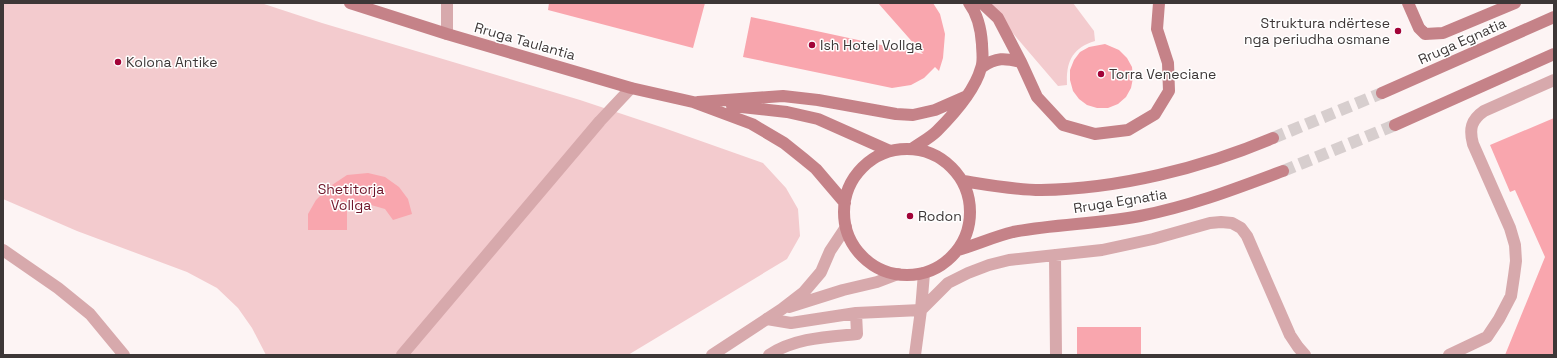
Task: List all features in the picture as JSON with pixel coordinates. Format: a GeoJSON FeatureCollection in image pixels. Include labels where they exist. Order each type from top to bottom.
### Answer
{"type":"FeatureCollection","features":[{"type":"Feature","properties":{"kind":"main road","name":"Rruga Taulantia"},"geometry":{"type":"LineString","coordinates":[[350,3],[447,34],[631,88],[693,102],[787,112],[818,119],[890,151]]}},
{"type":"Feature","properties":{"kind":"main road"},"geometry":{"type":"LineString","coordinates":[[970,3],[979,20],[982,67]]}},
{"type":"Feature","properties":{"kind":"main road"},"geometry":{"type":"LineString","coordinates":[[982,3],[998,18],[1037,97],[1062,125],[1096,134],[1128,130],[1155,114],[1168,91],[1168,63],[1157,29],[1159,3]]}},
{"type":"Feature","properties":{"kind":"main road"},"geometry":{"type":"LineString","coordinates":[[1408,3],[1419,28],[1425,34],[1434,34],[1442,33],[1515,3]]}},
{"type":"Feature","properties":{"kind":"main road","name":"Rruga Egnatia"},"geometry":{"type":"LineString","coordinates":[[1382,93],[1554,17]]}},
{"type":"Feature","properties":{"kind":"main road"},"geometry":{"type":"LineString","coordinates":[[1395,125],[1554,54]]}},
{"type":"Feature","properties":{"kind":"main road"},"geometry":{"type":"LineString","coordinates":[[912,149],[936,132],[967,96],[982,67],[991,61],[1006,58],[1021,62]]}},
{"type":"Feature","properties":{"kind":"main road"},"geometry":{"type":"LineString","coordinates":[[693,102],[783,96],[818,100],[896,114],[913,115],[935,110],[967,96]]}},
{"type":"Feature","properties":{"kind":"main road","name":"Rruga Taulantia"},"geometry":{"type":"LineString","coordinates":[[693,102],[752,124],[784,143],[816,169],[845,203]]}},
{"type":"Feature","properties":{"kind":"main road","name":"Rruga Egnatia"},"geometry":{"type":"LineString","coordinates":[[962,181],[1015,189],[1040,190],[1085,188],[1183,169],[1242,151],[1273,138]]}},
{"type":"Feature","properties":{"kind":"main road"},"geometry":{"type":"LineString","coordinates":[[912,149],[927,152],[941,158],[953,168],[962,181],[969,198],[971,216],[967,234],[958,250],[943,264],[924,273],[911,275],[898,274],[883,270],[870,263],[851,241],[844,215],[845,203],[850,185],[860,170],[874,158],[890,151],[912,149]]}},
{"type":"Feature","properties":{"kind":"main road","name":"Rruga Egnatia"},"geometry":{"type":"LineString","coordinates":[[958,250],[1011,233],[1052,226],[1139,216],[1178,208],[1208,199],[1283,172]]}},
{"type":"Feature","properties":{"kind":"street"},"geometry":{"type":"LineString","coordinates":[[447,3],[447,34]]}},
{"type":"Feature","properties":{"kind":"street"},"geometry":{"type":"LineString","coordinates":[[1449,355],[1487,337],[1499,319],[1511,296],[1516,261],[1515,245],[1510,228],[1470,135],[1472,126],[1476,117],[1484,111],[1554,80]]}},
{"type":"Feature","properties":{"kind":"street"},"geometry":{"type":"LineString","coordinates":[[402,355],[595,126],[631,88]]}},
{"type":"Feature","properties":{"kind":"street"},"geometry":{"type":"LineString","coordinates":[[767,319],[791,323],[856,312],[922,310],[948,283],[968,273],[990,265],[1009,260],[1102,250],[1153,239],[1210,223],[1221,222],[1232,223],[1241,228],[1247,236],[1290,335],[1305,355]]}},
{"type":"Feature","properties":{"kind":"street"},"geometry":{"type":"LineString","coordinates":[[717,354],[804,292],[821,272],[830,251],[846,227]]}},
{"type":"Feature","properties":{"kind":"street"},"geometry":{"type":"LineString","coordinates":[[3,250],[58,288],[90,314],[124,355]]}},
{"type":"Feature","properties":{"kind":"street"},"geometry":{"type":"LineString","coordinates":[[1055,255],[1056,355]]}},
{"type":"Feature","properties":{"kind":"street"},"geometry":{"type":"LineString","coordinates":[[915,355],[922,310],[924,273]]}},
{"type":"Feature","properties":{"kind":"street"},"geometry":{"type":"LineString","coordinates":[[782,309],[843,290],[877,282],[898,274]]}},
{"type":"Feature","properties":{"kind":"street"},"geometry":{"type":"LineString","coordinates":[[769,355],[786,345],[798,342],[857,334],[856,312]]}},
{"type":"Feature","properties":{"kind":"green space","name":"Shetitorja Vollga"},"geometry":{"type":"Polygon","coordinates":[[[3,3],[261,3],[322,23],[580,100],[763,163],[786,188],[798,209],[800,236],[787,259],[628,355],[266,355],[252,328],[238,308],[217,288],[187,272],[77,231],[3,199],[3,3]]]}},
{"type":"Feature","properties":{"kind":"green space"},"geometry":{"type":"Polygon","coordinates":[[[987,3],[1073,3],[1094,31],[1095,41],[1081,48],[1072,57],[1069,63],[1067,85],[1058,86],[987,3]]]}},
{"type":"Feature","properties":{"kind":"building"},"geometry":{"type":"Polygon","coordinates":[[[549,3],[705,3],[693,48],[548,10],[549,3]]]}},
{"type":"Feature","properties":{"kind":"building","name":"Ish Hotel Vollga"},"geometry":{"type":"Polygon","coordinates":[[[878,3],[933,3],[940,14],[945,34],[943,58],[939,71],[935,67],[924,78],[911,85],[892,88],[743,57],[751,17],[923,54],[878,3]]]}},
{"type":"Feature","properties":{"kind":"building","name":"Torra Veneciane"},"geometry":{"type":"Polygon","coordinates":[[[1105,44],[1119,50],[1127,58],[1132,67],[1133,78],[1131,88],[1126,97],[1118,104],[1108,108],[1097,108],[1087,105],[1079,99],[1073,91],[1070,80],[1070,70],[1074,60],[1080,52],[1089,47],[1105,44]]]}},
{"type":"Feature","properties":{"kind":"building"},"geometry":{"type":"Polygon","coordinates":[[[1554,118],[1554,355],[1505,355],[1545,257],[1515,190],[1510,192],[1490,145],[1554,118]]]}},
{"type":"Feature","properties":{"kind":"building"},"geometry":{"type":"Polygon","coordinates":[[[368,173],[385,177],[399,187],[408,199],[412,214],[393,220],[385,209],[371,205],[347,209],[347,230],[308,230],[308,214],[316,200],[329,187],[347,175],[368,173]]]}},
{"type":"Feature","properties":{"kind":"building"},"geometry":{"type":"Polygon","coordinates":[[[1077,327],[1141,327],[1141,355],[1077,355],[1077,327]]]}},
{"type":"Feature","properties":{"kind":"tunnel"},"geometry":{"type":"LineString","coordinates":[[1273,138],[1382,93]]}},
{"type":"Feature","properties":{"kind":"tunnel"},"geometry":{"type":"LineString","coordinates":[[1283,171],[1395,125]]}},
{"type":"Feature","properties":{"kind":"place","name":"Struktura ndërtese nga periudha osmane"},"geometry":{"type":"Point","coordinates":[1398,31]}},
{"type":"Feature","properties":{"kind":"place","name":"Ish Hotel Vollga"},"geometry":{"type":"Point","coordinates":[812,45]}},
{"type":"Feature","properties":{"kind":"place","name":"Kolona Antike"},"geometry":{"type":"Point","coordinates":[118,62]}},
{"type":"Feature","properties":{"kind":"place","name":"Torra Veneciane"},"geometry":{"type":"Point","coordinates":[1101,74]}},
{"type":"Feature","properties":{"kind":"place","name":"Rodon"},"geometry":{"type":"Point","coordinates":[910,216]}}]}
